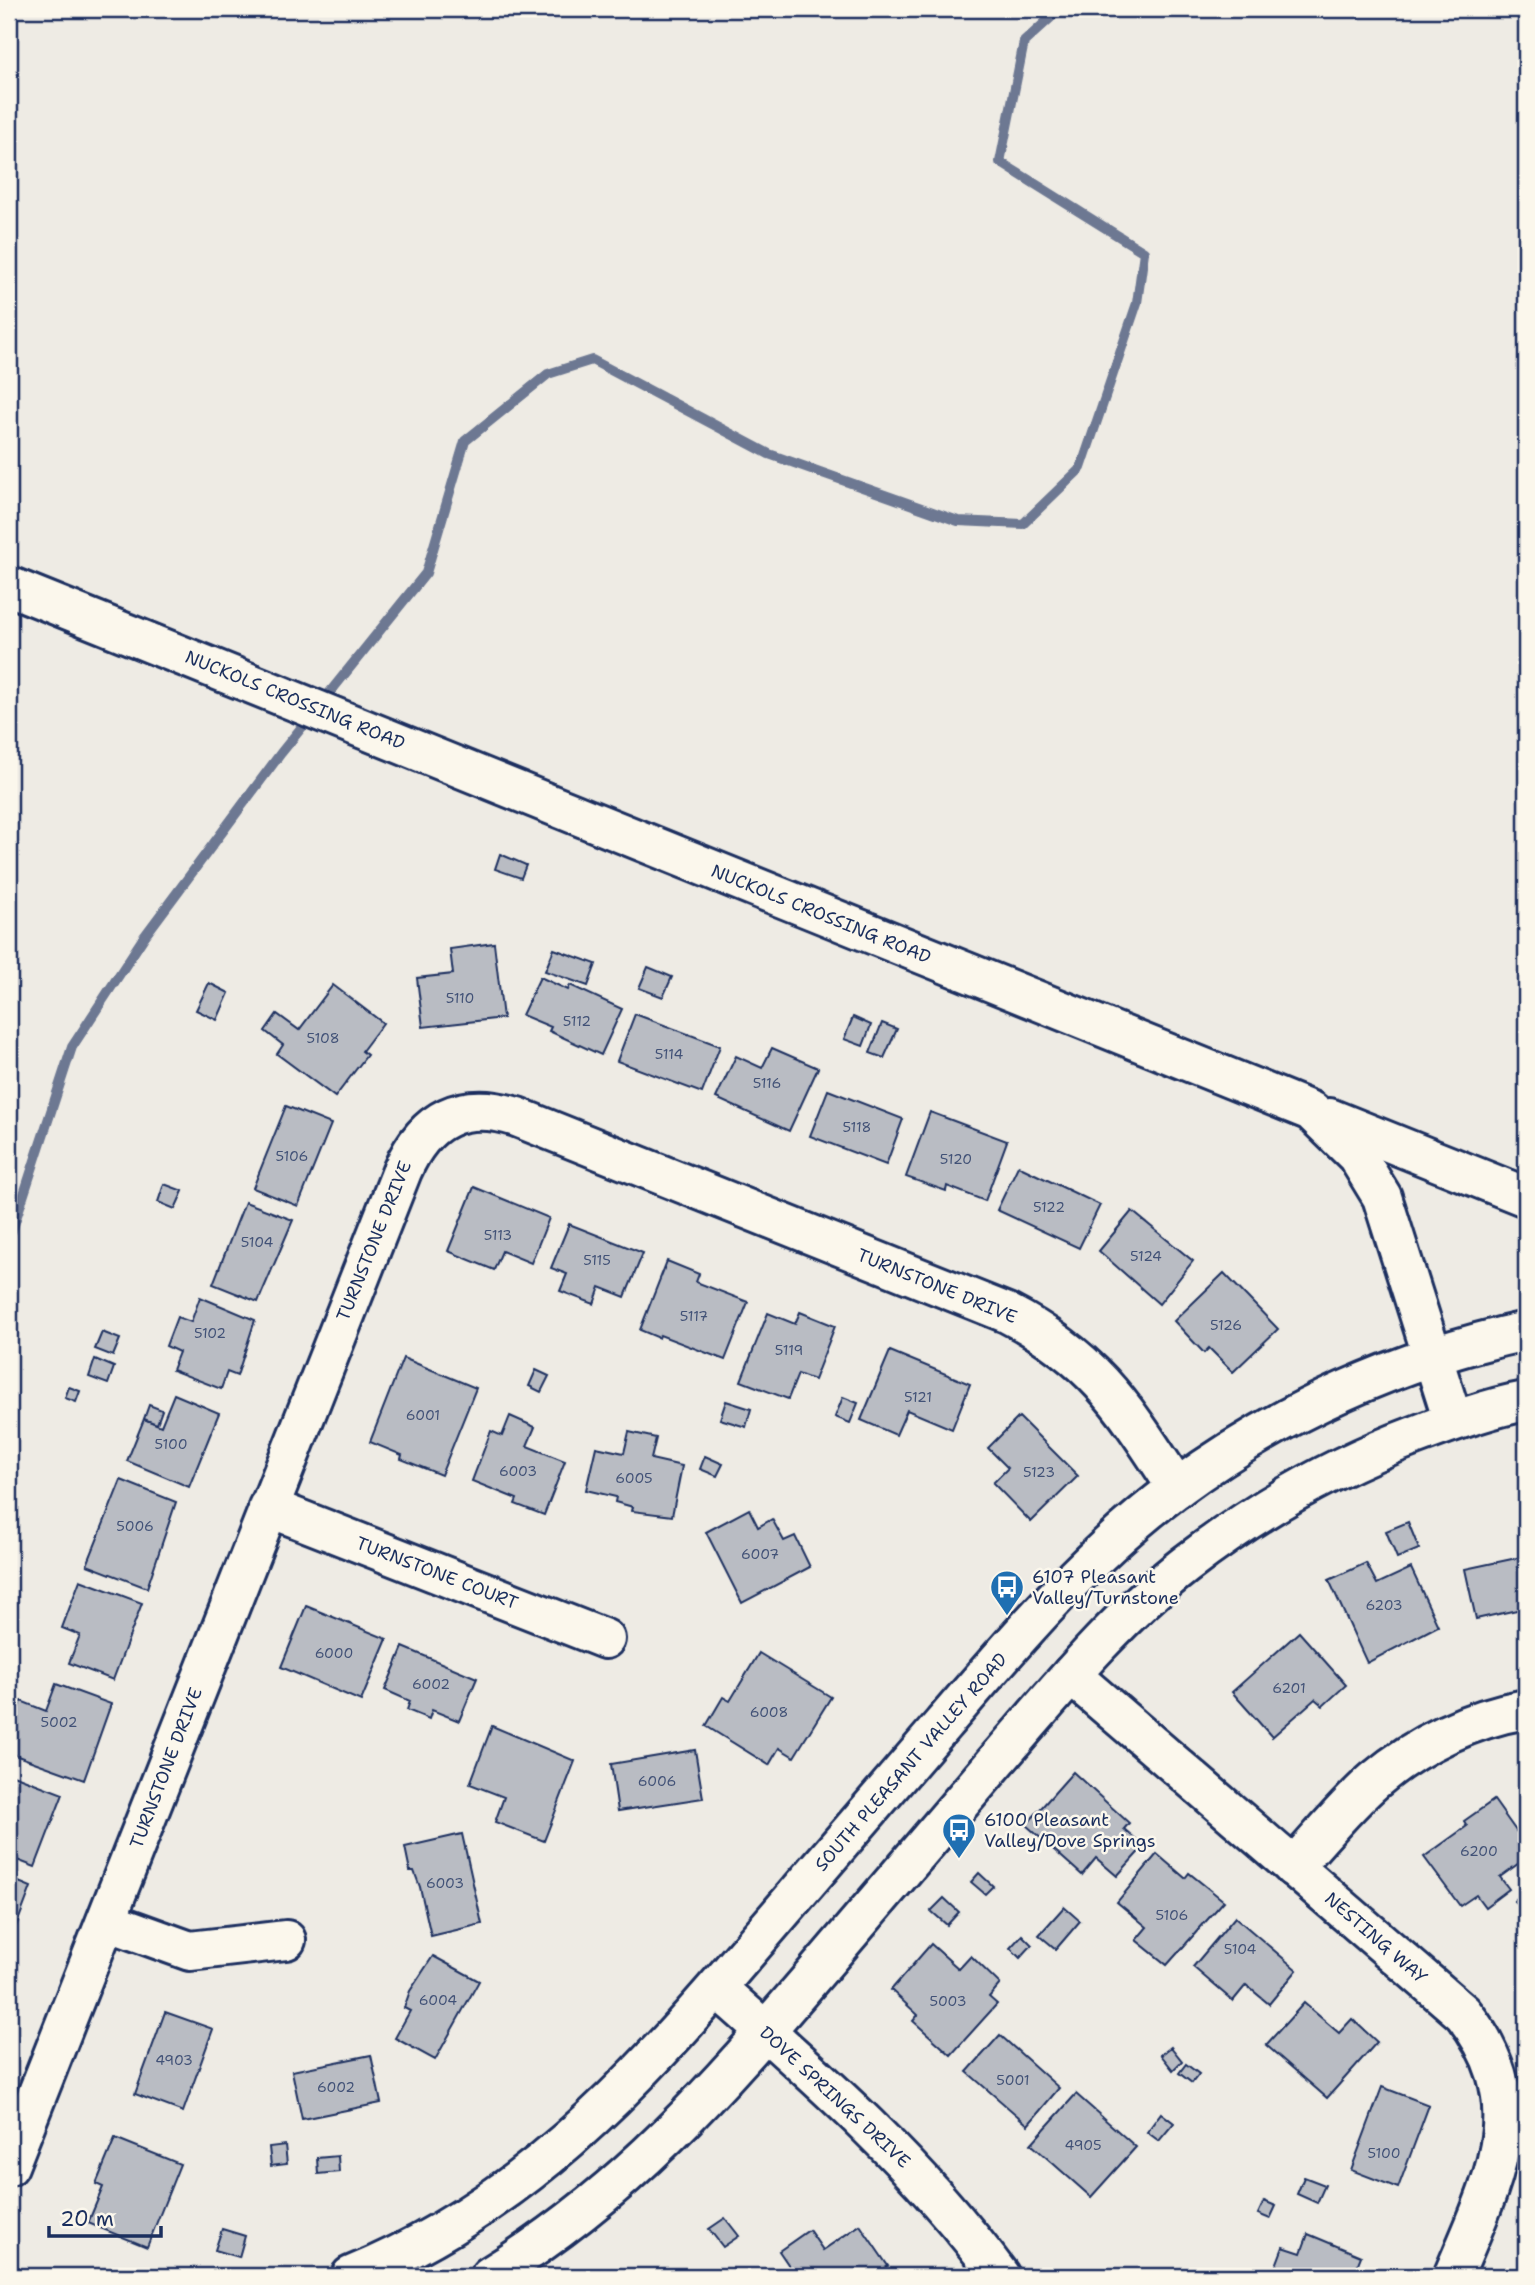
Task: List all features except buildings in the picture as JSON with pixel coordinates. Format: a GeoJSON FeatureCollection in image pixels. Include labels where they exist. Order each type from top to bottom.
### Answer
{"type":"FeatureCollection","features":[{"type":"Feature","properties":{"kind":"street","name":"NUCKOLS CROSSING ROAD"},"geometry":{"type":"LineString","coordinates":[[9,586],[1311,1111],[1357,1156],[1382,1197],[1453,1421]]}},
{"type":"Feature","properties":{"kind":"street","name":"TURNSTONE DRIVE"},"geometry":{"type":"LineString","coordinates":[[9,2166],[410,1151],[435,1125],[453,1115],[485,1110],[517,1117],[1007,1313],[1040,1330],[1102,1381],[1128,1412],[1177,1488]]}},
{"type":"Feature","properties":{"kind":"street"},"geometry":{"type":"LineString","coordinates":[[1311,1111],[1526,1196]]}},
{"type":"Feature","properties":{"kind":"street","name":"SOUTH PLEASANT VALLEY ROAD"},"geometry":{"type":"LineString","coordinates":[[351,2276],[411,2248],[472,2213],[530,2173],[604,2110],[717,1988],[1023,1630],[1114,1539],[1177,1488],[1238,1447],[1303,1410],[1371,1379],[1433,1356],[1526,1331]]}},
{"type":"Feature","properties":{"kind":"street"},"geometry":{"type":"LineString","coordinates":[[491,2276],[610,2192],[647,2159],[766,2031],[1071,1675],[1129,1614],[1184,1566],[1240,1525],[1303,1486],[1375,1451],[1453,1421],[1526,1401]]}},
{"type":"Feature","properties":{"kind":"street","name":"TURNSTONE COURT"},"geometry":{"type":"LineString","coordinates":[[268,1507],[605,1639]]}},
{"type":"Feature","properties":{"kind":"street","name":"NESTING WAY"},"geometry":{"type":"LineString","coordinates":[[1071,1675],[1463,2013],[1486,2037],[1502,2067],[1510,2101],[1508,2136],[1453,2276]]}},
{"type":"Feature","properties":{"kind":"street"},"geometry":{"type":"LineString","coordinates":[[1293,1867],[1374,1780],[1404,1758],[1455,1731],[1489,1718],[1526,1709]]}},
{"type":"Feature","properties":{"kind":"street"},"geometry":{"type":"LineString","coordinates":[[107,1921],[190,1951],[286,1940]]}},
{"type":"Feature","properties":{"kind":"street","name":"DOVE SPRINGS DRIVE"},"geometry":{"type":"LineString","coordinates":[[717,1988],[862,2117],[903,2160],[1000,2276]]}},
{"type":"Feature","properties":{"kind":"waterway"},"geometry":{"type":"LineString","coordinates":[[9,1240],[72,1047],[144,937],[281,753],[426,573],[465,441],[548,374],[592,360],[769,454],[958,521],[1023,524],[1081,468],[1137,303],[1144,252],[1000,162],[1024,42],[1060,9]]}},
{"type":"Feature","properties":{"kind":"place","name":"6107 Pleasant Valley/Turnstone"},"geometry":{"type":"Point","coordinates":[1007,1617]}},
{"type":"Feature","properties":{"kind":"place","name":"6100 Pleasant Valley/Dove Springs"},"geometry":{"type":"Point","coordinates":[959,1860]}}]}
